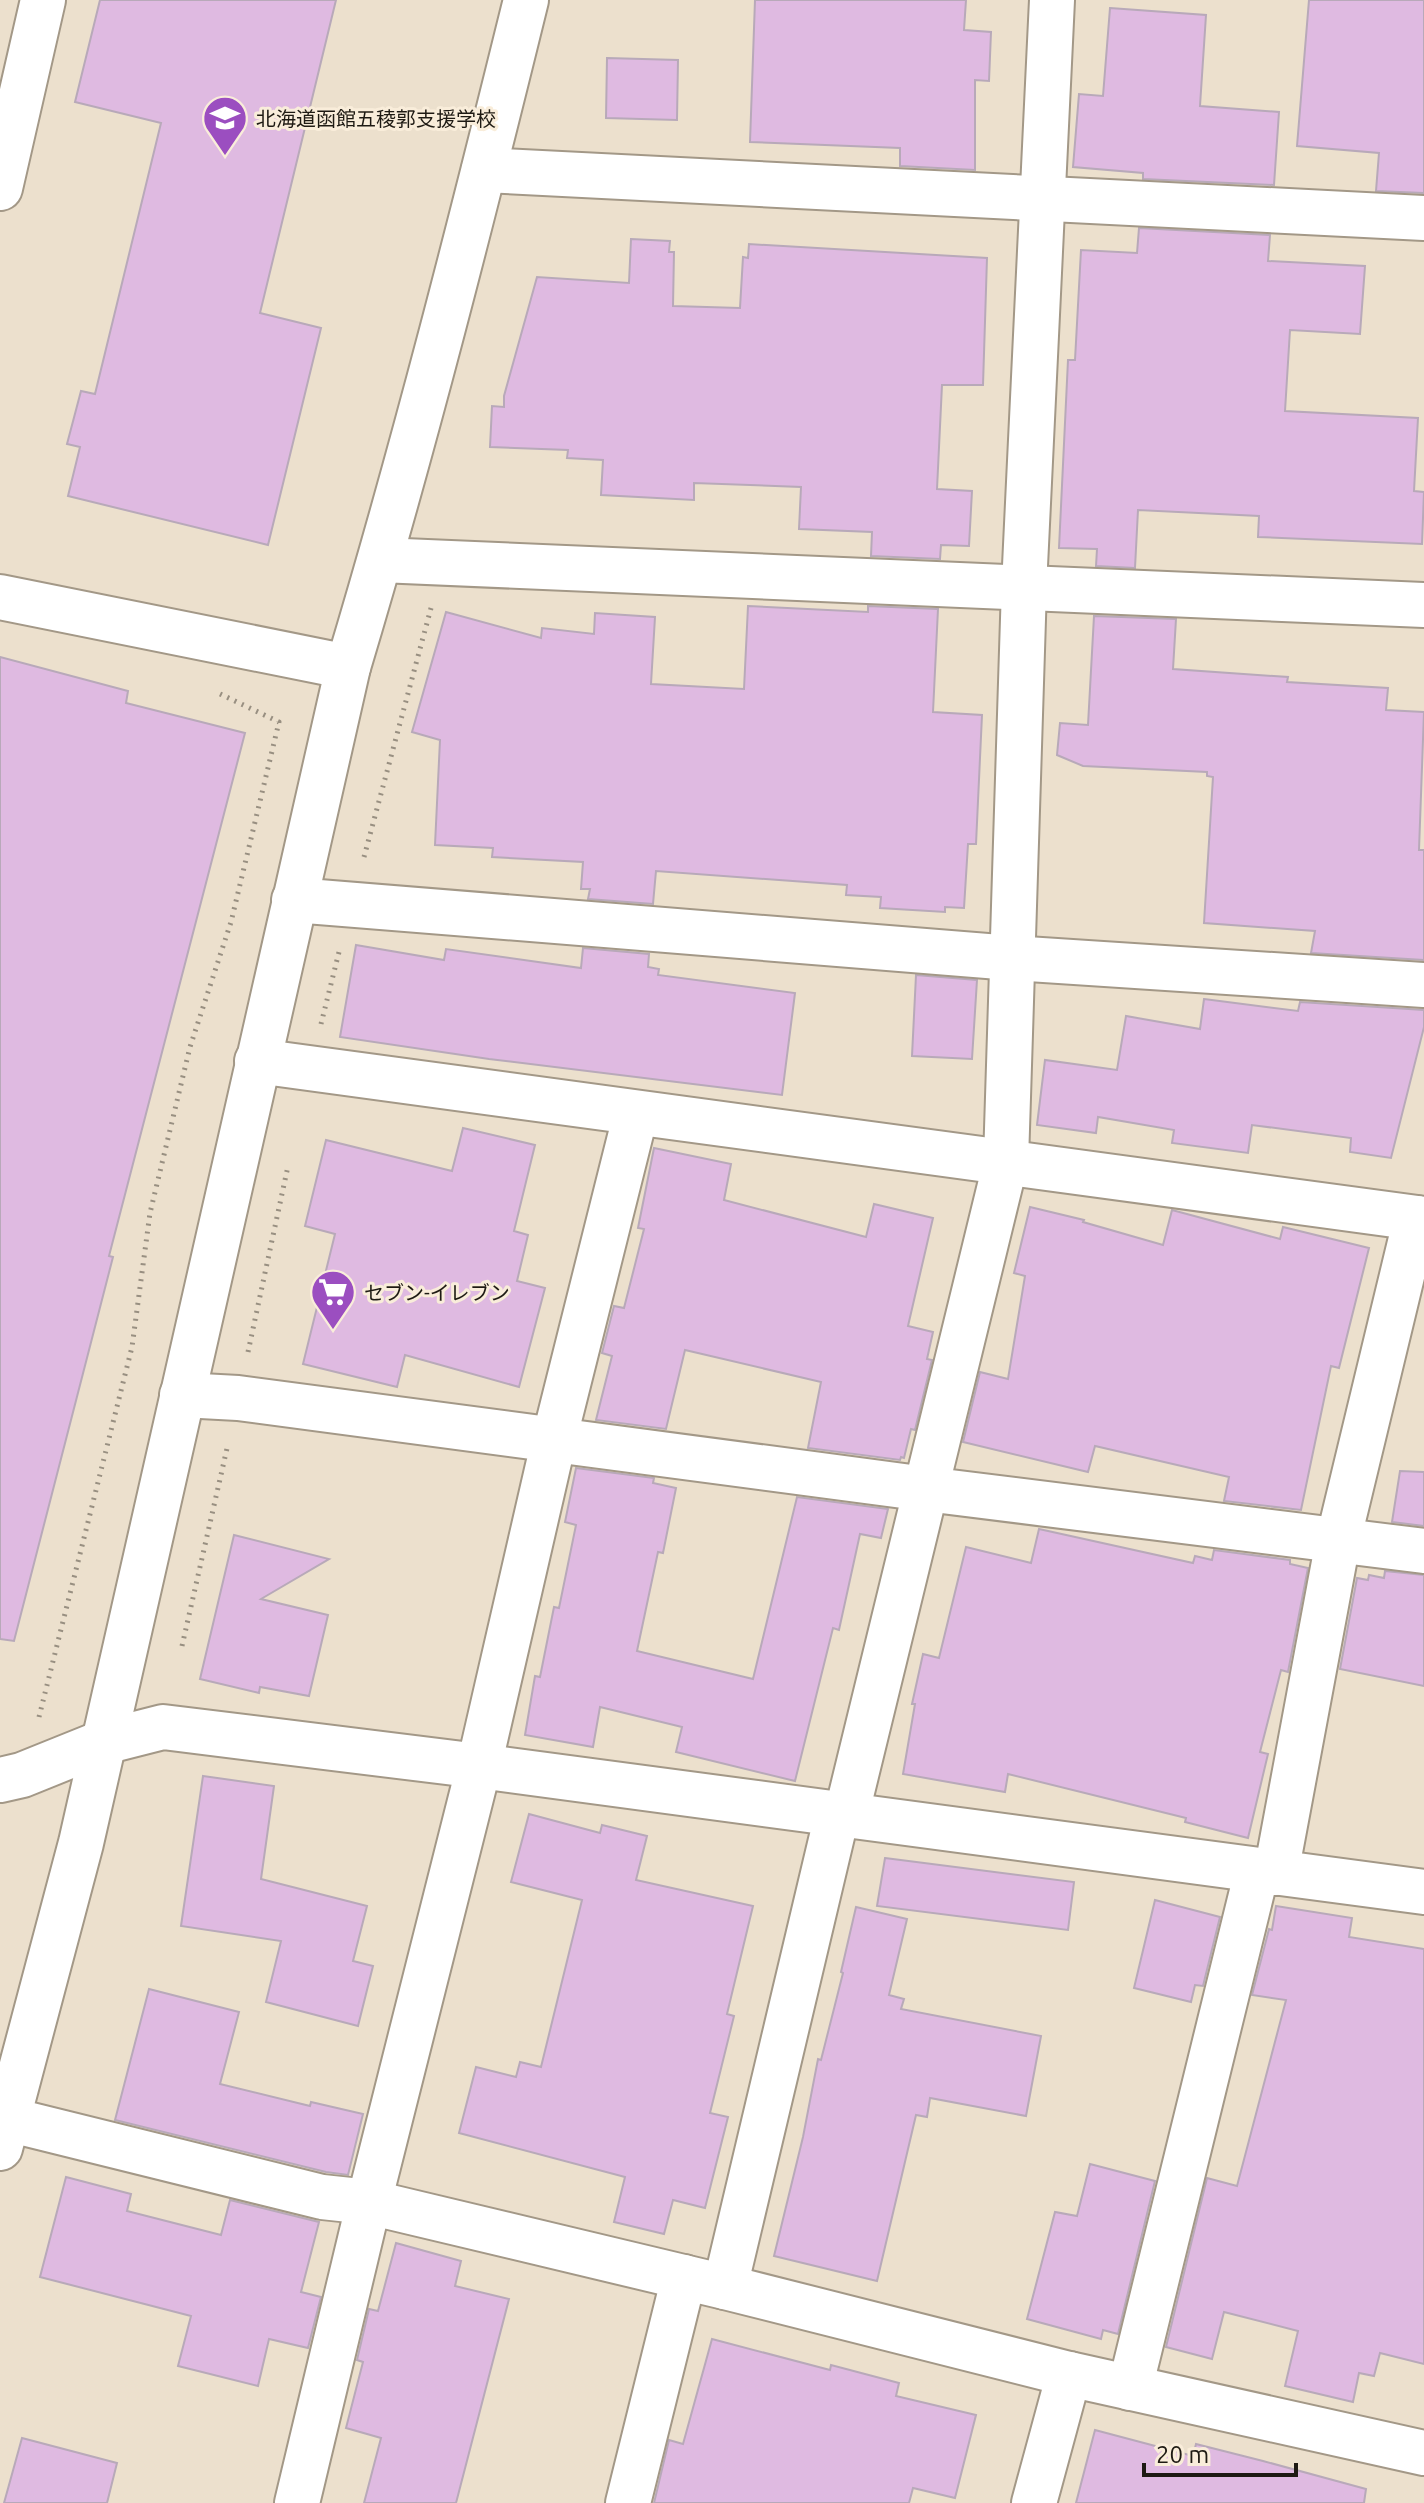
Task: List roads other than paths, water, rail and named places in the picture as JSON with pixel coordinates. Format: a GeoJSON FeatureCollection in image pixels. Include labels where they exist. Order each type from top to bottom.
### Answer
{"type":"FeatureCollection","features":[{"type":"Feature","properties":{"kind":"street"},"geometry":{"type":"LineString","coordinates":[[0,188],[43,0]]}},
{"type":"Feature","properties":{"kind":"street"},"geometry":{"type":"LineString","coordinates":[[526,0],[380,560],[348,667],[81,1843],[4,2134],[322,2197],[369,2202],[1069,2374],[1424,2453]]}},
{"type":"Feature","properties":{"kind":"street"},"geometry":{"type":"LineString","coordinates":[[628,2503],[704,2282],[842,1816],[1006,1161],[1024,587],[1052,0]]}},
{"type":"Feature","properties":{"kind":"street"},"geometry":{"type":"LineString","coordinates":[[484,170],[1424,218]]}},
{"type":"Feature","properties":{"kind":"street"},"geometry":{"type":"LineString","coordinates":[[380,560],[1424,605]]}},
{"type":"Feature","properties":{"kind":"street"},"geometry":{"type":"LineString","coordinates":[[0,597],[348,667]]}},
{"type":"Feature","properties":{"kind":"street"},"geometry":{"type":"LineString","coordinates":[[294,900],[1012,958],[1424,985]]}},
{"type":"Feature","properties":{"kind":"street"},"geometry":{"type":"LineString","coordinates":[[257,1061],[1420,1219],[1338,1541],[1266,1872],[1130,2388]]}},
{"type":"Feature","properties":{"kind":"street"},"geometry":{"type":"LineString","coordinates":[[297,2503],[636,1113]]}},
{"type":"Feature","properties":{"kind":"street"},"geometry":{"type":"LineString","coordinates":[[182,1395],[238,1398],[1424,1551]]}},
{"type":"Feature","properties":{"kind":"street"},"geometry":{"type":"LineString","coordinates":[[0,1780],[22,1775],[104,1742],[163,1727],[1424,1892]]}},
{"type":"Feature","properties":{"kind":"street"},"geometry":{"type":"LineString","coordinates":[[1034,2503],[1069,2374]]}},
{"type":"Feature","properties":{"kind":"place","name":"北海道函館五稜郭支援学校"},"geometry":{"type":"Point","coordinates":[225,157]}},
{"type":"Feature","properties":{"kind":"place","name":"セブン-イレブン"},"geometry":{"type":"Point","coordinates":[333,1331]}}]}
